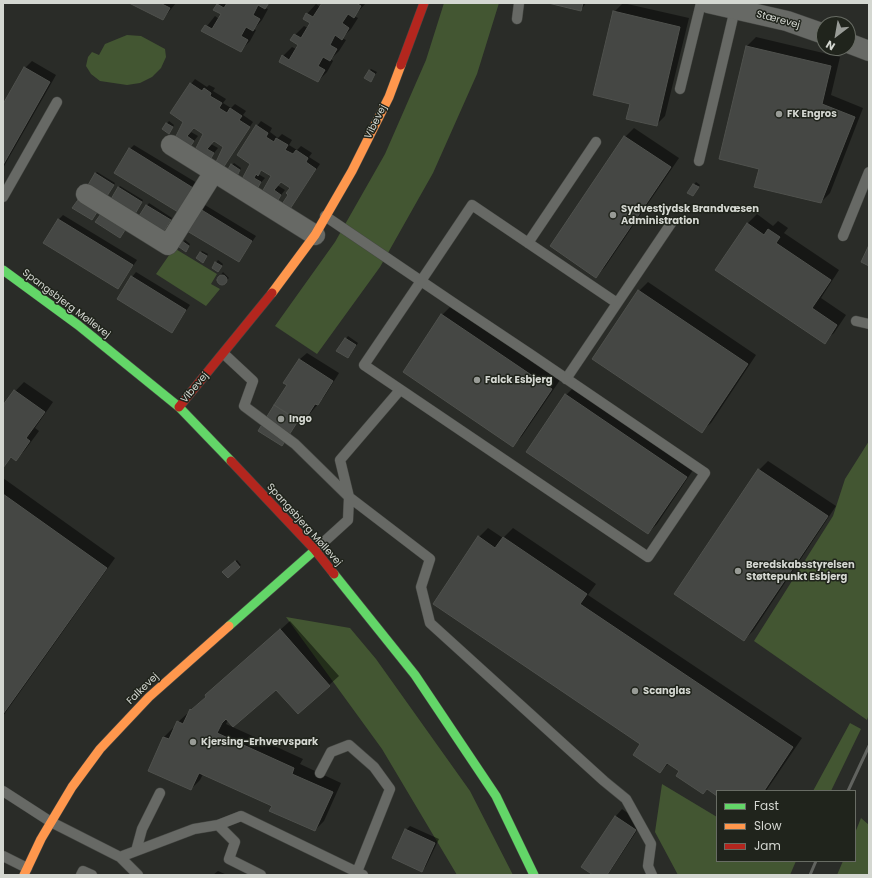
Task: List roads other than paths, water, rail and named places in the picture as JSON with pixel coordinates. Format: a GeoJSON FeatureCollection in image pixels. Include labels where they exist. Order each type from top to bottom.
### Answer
{"type":"FeatureCollection","features":[{"type":"Feature","properties":{"kind":"street","name":"Vibevej"},"geometry":{"type":"LineString","coordinates":[[179,407],[264,304],[315,235],[352,171],[389,97],[424,3]]}},
{"type":"Feature","properties":{"kind":"street","name":"Stærevej"},"geometry":{"type":"LineString","coordinates":[[708,3],[787,21],[816,31]]}},
{"type":"Feature","properties":{"kind":"street"},"geometry":{"type":"LineString","coordinates":[[856,46],[869,51]]}},
{"type":"Feature","properties":{"kind":"street"},"geometry":{"type":"LineString","coordinates":[[171,145],[315,235]]}},
{"type":"Feature","properties":{"kind":"street"},"geometry":{"type":"LineString","coordinates":[[86,194],[168,245],[214,172]]}},
{"type":"Feature","properties":{"kind":"street","name":"Spangsbjerg Møllevej"},"geometry":{"type":"LineString","coordinates":[[6,273],[78,325],[179,407],[315,550],[415,674],[496,796],[534,875]]}},
{"type":"Feature","properties":{"kind":"street","name":"Falkevej"},"geometry":{"type":"LineString","coordinates":[[25,872],[51,822],[72,788],[100,749],[148,697],[315,550]]}},
{"type":"Feature","properties":{"kind":"lane"},"geometry":{"type":"LineString","coordinates":[[517,19],[519,3]]}},
{"type":"Feature","properties":{"kind":"lane"},"geometry":{"type":"LineString","coordinates":[[680,89],[701,3]]}},
{"type":"Feature","properties":{"kind":"lane"},"geometry":{"type":"LineString","coordinates":[[699,161],[735,9]]}},
{"type":"Feature","properties":{"kind":"lane"},"geometry":{"type":"LineString","coordinates":[[3,196],[57,102]]}},
{"type":"Feature","properties":{"kind":"lane"},"geometry":{"type":"LineString","coordinates":[[528,243],[596,142]]}},
{"type":"Feature","properties":{"kind":"lane"},"geometry":{"type":"LineString","coordinates":[[843,236],[869,172]]}},
{"type":"Feature","properties":{"kind":"lane"},"geometry":{"type":"LineString","coordinates":[[325,216],[421,281],[566,379],[705,472],[648,557],[364,365],[421,281],[472,205],[617,303]]}},
{"type":"Feature","properties":{"kind":"lane"},"geometry":{"type":"LineString","coordinates":[[566,379],[672,222]]}},
{"type":"Feature","properties":{"kind":"lane"},"geometry":{"type":"LineString","coordinates":[[3,285],[6,273]]}},
{"type":"Feature","properties":{"kind":"lane"},"geometry":{"type":"LineString","coordinates":[[856,320],[869,324]]}},
{"type":"Feature","properties":{"kind":"lane"},"geometry":{"type":"LineString","coordinates":[[224,354],[254,381],[244,406],[295,444],[349,497],[430,559],[422,587],[430,623],[604,781],[626,799],[651,844],[648,866],[652,875]]}},
{"type":"Feature","properties":{"kind":"lane"},"geometry":{"type":"LineString","coordinates":[[315,550],[348,520],[349,497],[340,460],[400,390]]}},
{"type":"Feature","properties":{"kind":"lane"},"geometry":{"type":"LineString","coordinates":[[120,857],[194,829],[218,825],[241,816],[360,874],[390,789],[374,767],[349,745],[331,752],[320,773]]}},
{"type":"Feature","properties":{"kind":"lane"},"geometry":{"type":"LineString","coordinates":[[3,791],[51,822],[120,857],[138,875]]}},
{"type":"Feature","properties":{"kind":"lane"},"geometry":{"type":"LineString","coordinates":[[136,851],[142,829],[160,793]]}},
{"type":"Feature","properties":{"kind":"lane"},"geometry":{"type":"LineString","coordinates":[[218,825],[235,842],[229,859],[261,875]]}},
{"type":"Feature","properties":{"kind":"lane"},"geometry":{"type":"LineString","coordinates":[[3,856],[25,872]]}},
{"type":"Feature","properties":{"kind":"lane"},"geometry":{"type":"LineString","coordinates":[[81,875],[83,871],[92,875]]}},
{"type":"Feature","properties":{"kind":"railway"},"geometry":{"type":"LineString","coordinates":[[848,790],[869,746]]}},
{"type":"Feature","properties":{"kind":"railway"},"geometry":{"type":"LineString","coordinates":[[810,875],[816,862]]}},
{"type":"Feature","properties":{"kind":"place","name":"FK Engros"},"geometry":{"type":"Point","coordinates":[779,114]}},
{"type":"Feature","properties":{"kind":"place","name":"Sydvestjydsk Brandvæsen Administration"},"geometry":{"type":"Point","coordinates":[613,215]}},
{"type":"Feature","properties":{"kind":"place","name":"Falck Esbjerg"},"geometry":{"type":"Point","coordinates":[477,380]}},
{"type":"Feature","properties":{"kind":"place","name":"Ingo"},"geometry":{"type":"Point","coordinates":[281,419]}},
{"type":"Feature","properties":{"kind":"place","name":"Beredskabsstyrelsen Støttepunkt Esbjerg"},"geometry":{"type":"Point","coordinates":[738,571]}},
{"type":"Feature","properties":{"kind":"place","name":"Scanglas"},"geometry":{"type":"Point","coordinates":[635,691]}},
{"type":"Feature","properties":{"kind":"place","name":"Kjersing-Erhvervspark"},"geometry":{"type":"Point","coordinates":[193,742]}}]}
